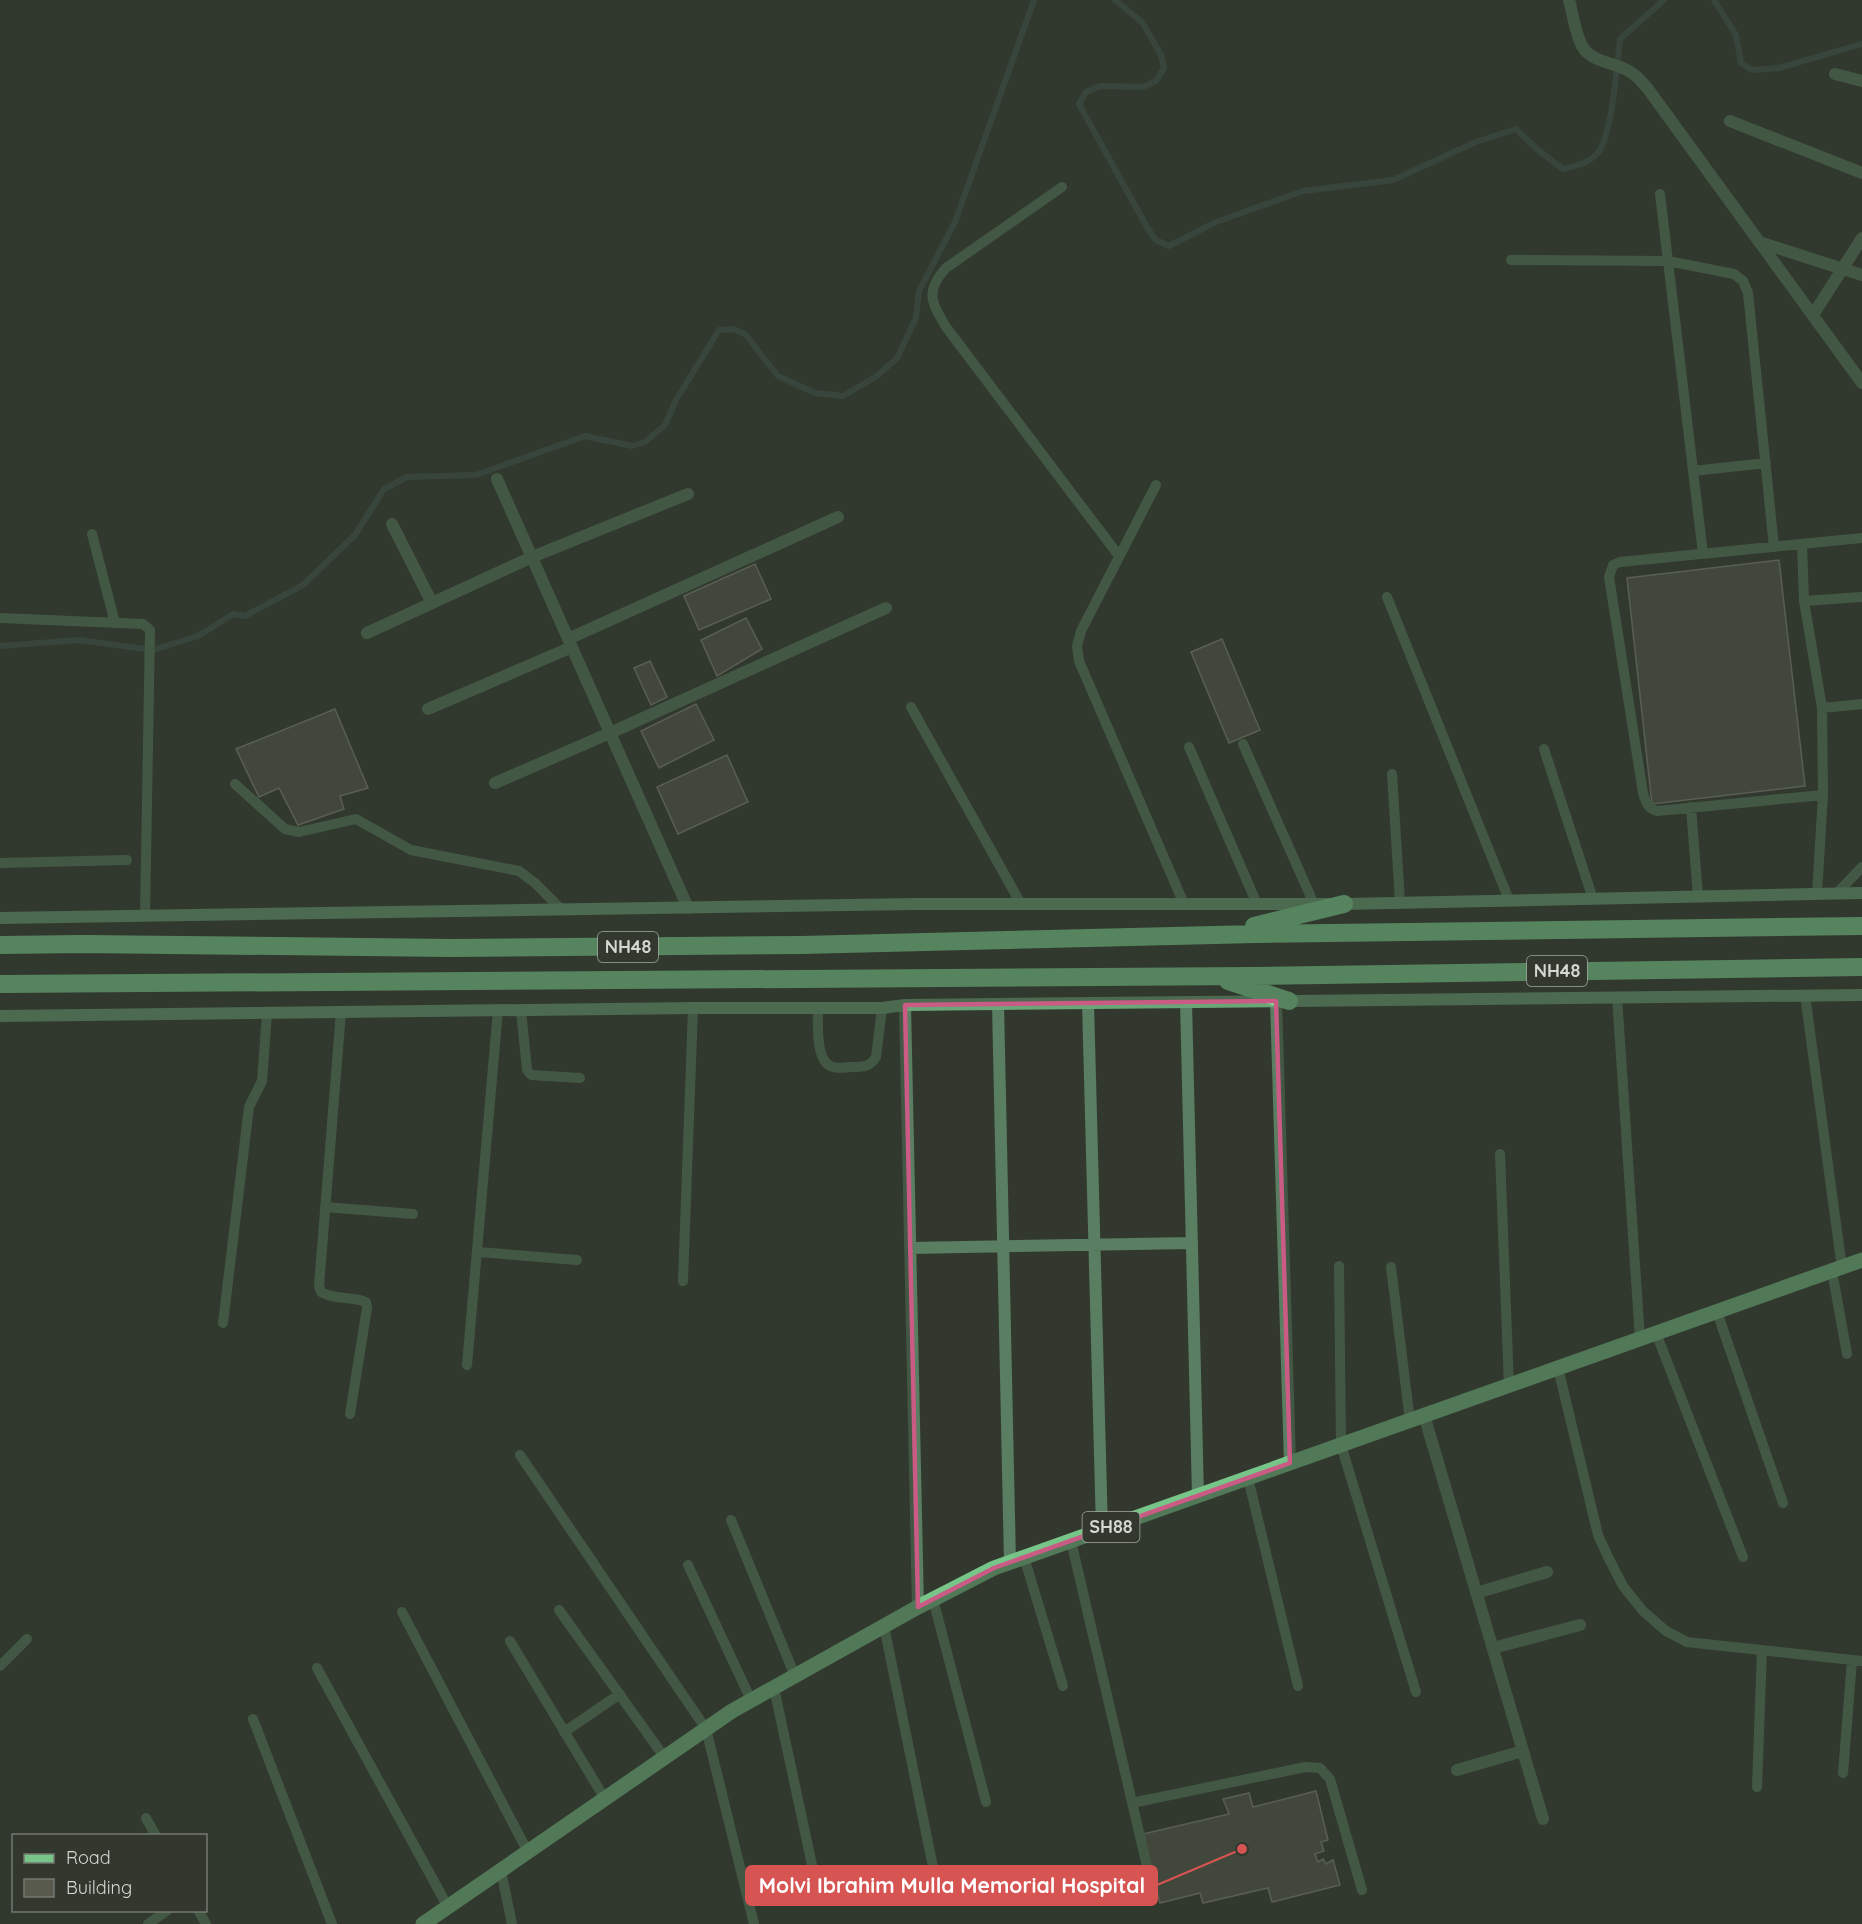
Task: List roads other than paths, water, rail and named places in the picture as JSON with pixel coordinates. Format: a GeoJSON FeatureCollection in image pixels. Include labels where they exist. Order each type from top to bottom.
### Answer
{"type":"FeatureCollection","features":[{"type":"Feature","properties":{"kind":"highway"},"geometry":{"type":"LineString","coordinates":[[1220,934],[1344,904]]}},
{"type":"Feature","properties":{"kind":"highway","name":"NH48"},"geometry":{"type":"LineString","coordinates":[[0,945],[452,948],[789,946],[1220,934],[1862,926]]}},
{"type":"Feature","properties":{"kind":"highway","name":"NH48"},"geometry":{"type":"LineString","coordinates":[[0,984],[1213,976],[1862,967]]}},
{"type":"Feature","properties":{"kind":"highway"},"geometry":{"type":"LineString","coordinates":[[1213,976],[1282,1001]]}},
{"type":"Feature","properties":{"kind":"main road","name":"SH88"},"geometry":{"type":"LineString","coordinates":[[423,1924],[706,1729],[884,1626],[994,1568],[1862,1260]]}},
{"type":"Feature","properties":{"kind":"street"},"geometry":{"type":"LineString","coordinates":[[1569,0],[1582,45],[1594,57],[1638,76],[1862,384]]}},
{"type":"Feature","properties":{"kind":"street"},"geometry":{"type":"LineString","coordinates":[[1835,74],[1862,81]]}},
{"type":"Feature","properties":{"kind":"street"},"geometry":{"type":"LineString","coordinates":[[1730,121],[1862,173]]}},
{"type":"Feature","properties":{"kind":"street"},"geometry":{"type":"LineString","coordinates":[[1813,315],[1862,238]]}},
{"type":"Feature","properties":{"kind":"street"},"geometry":{"type":"LineString","coordinates":[[1759,242],[1862,275]]}},
{"type":"Feature","properties":{"kind":"street"},"geometry":{"type":"LineString","coordinates":[[497,478],[688,908]]}},
{"type":"Feature","properties":{"kind":"street"},"geometry":{"type":"LineString","coordinates":[[367,633],[532,557],[688,494]]}},
{"type":"Feature","properties":{"kind":"street"},"geometry":{"type":"LineString","coordinates":[[428,710],[837,517]]}},
{"type":"Feature","properties":{"kind":"street"},"geometry":{"type":"LineString","coordinates":[[392,524],[432,603]]}},
{"type":"Feature","properties":{"kind":"street"},"geometry":{"type":"LineString","coordinates":[[495,783],[886,608]]}},
{"type":"Feature","properties":{"kind":"street"},"geometry":{"type":"LineString","coordinates":[[0,918],[1021,904],[1344,904],[1862,893]]}},
{"type":"Feature","properties":{"kind":"street"},"geometry":{"type":"LineString","coordinates":[[0,1016],[882,1008],[905,1005],[1862,995]]}},
{"type":"Feature","properties":{"kind":"street"},"geometry":{"type":"LineString","coordinates":[[1282,1001],[1290,1463]]}},
{"type":"Feature","properties":{"kind":"street"},"geometry":{"type":"LineString","coordinates":[[1186,1002],[1198,1496]]}},
{"type":"Feature","properties":{"kind":"street"},"geometry":{"type":"LineString","coordinates":[[1088,1003],[1102,1530]]}},
{"type":"Feature","properties":{"kind":"street"},"geometry":{"type":"LineString","coordinates":[[998,1004],[1004,1247],[1017,1560]]}},
{"type":"Feature","properties":{"kind":"street"},"geometry":{"type":"LineString","coordinates":[[905,1005],[918,1607]]}},
{"type":"Feature","properties":{"kind":"street"},"geometry":{"type":"LineString","coordinates":[[910,1248],[1192,1243]]}},
{"type":"Feature","properties":{"kind":"street"},"geometry":{"type":"LineString","coordinates":[[1417,1418],[1476,1593],[1543,1819]]}},
{"type":"Feature","properties":{"kind":"street"},"geometry":{"type":"LineString","coordinates":[[1476,1593],[1547,1572]]}},
{"type":"Feature","properties":{"kind":"street"},"geometry":{"type":"LineString","coordinates":[[1493,1648],[1580,1625]]}},
{"type":"Feature","properties":{"kind":"street"},"geometry":{"type":"LineString","coordinates":[[1457,1770],[1523,1751]]}},
{"type":"Feature","properties":{"kind":"lane"},"geometry":{"type":"LineString","coordinates":[[1062,187],[946,268],[934,281],[931,295],[936,310],[946,327],[1119,556]]}},
{"type":"Feature","properties":{"kind":"lane"},"geometry":{"type":"LineString","coordinates":[[1660,195],[1703,554]]}},
{"type":"Feature","properties":{"kind":"lane"},"geometry":{"type":"LineString","coordinates":[[1511,260],[1668,261],[1734,274],[1743,281],[1748,293],[1774,547]]}},
{"type":"Feature","properties":{"kind":"lane"},"geometry":{"type":"LineString","coordinates":[[1693,471],[1766,463]]}},
{"type":"Feature","properties":{"kind":"lane"},"geometry":{"type":"LineString","coordinates":[[1156,485],[1081,631],[1077,646],[1079,662],[1184,904]]}},
{"type":"Feature","properties":{"kind":"lane"},"geometry":{"type":"LineString","coordinates":[[92,534],[115,623]]}},
{"type":"Feature","properties":{"kind":"lane"},"geometry":{"type":"LineString","coordinates":[[1823,795],[1657,811],[1651,809],[1646,803],[1609,577],[1613,565],[1620,562],[1862,538]]}},
{"type":"Feature","properties":{"kind":"lane"},"geometry":{"type":"LineString","coordinates":[[1802,544],[1804,601],[1822,708],[1823,795],[1817,894]]}},
{"type":"Feature","properties":{"kind":"lane"},"geometry":{"type":"LineString","coordinates":[[1387,597],[1509,900]]}},
{"type":"Feature","properties":{"kind":"lane"},"geometry":{"type":"LineString","coordinates":[[1804,601],[1862,597]]}},
{"type":"Feature","properties":{"kind":"lane"},"geometry":{"type":"LineString","coordinates":[[0,618],[143,624],[151,635],[145,916]]}},
{"type":"Feature","properties":{"kind":"lane"},"geometry":{"type":"LineString","coordinates":[[1822,708],[1862,704]]}},
{"type":"Feature","properties":{"kind":"lane"},"geometry":{"type":"LineString","coordinates":[[911,707],[1021,904]]}},
{"type":"Feature","properties":{"kind":"lane"},"geometry":{"type":"LineString","coordinates":[[1243,744],[1314,904]]}},
{"type":"Feature","properties":{"kind":"lane"},"geometry":{"type":"LineString","coordinates":[[1189,747],[1257,904]]}},
{"type":"Feature","properties":{"kind":"lane"},"geometry":{"type":"LineString","coordinates":[[1544,749],[1593,899]]}},
{"type":"Feature","properties":{"kind":"lane"},"geometry":{"type":"LineString","coordinates":[[1392,774],[1400,903]]}},
{"type":"Feature","properties":{"kind":"lane"},"geometry":{"type":"LineString","coordinates":[[236,784],[285,829],[292,832],[356,819],[411,850],[519,871],[535,883],[562,910]]}},
{"type":"Feature","properties":{"kind":"lane"},"geometry":{"type":"LineString","coordinates":[[1691,807],[1698,897]]}},
{"type":"Feature","properties":{"kind":"lane"},"geometry":{"type":"LineString","coordinates":[[0,863],[127,860]]}},
{"type":"Feature","properties":{"kind":"lane"},"geometry":{"type":"LineString","coordinates":[[1837,893],[1862,867]]}},
{"type":"Feature","properties":{"kind":"lane"},"geometry":{"type":"LineString","coordinates":[[1805,995],[1847,1354]]}},
{"type":"Feature","properties":{"kind":"lane"},"geometry":{"type":"LineString","coordinates":[[1617,997],[1640,1339]]}},
{"type":"Feature","properties":{"kind":"lane"},"geometry":{"type":"LineString","coordinates":[[683,1281],[693,1008]]}},
{"type":"Feature","properties":{"kind":"lane"},"geometry":{"type":"LineString","coordinates":[[818,1008],[820,1056],[825,1063],[832,1067],[865,1067],[876,1057],[882,1008]]}},
{"type":"Feature","properties":{"kind":"lane"},"geometry":{"type":"LineString","coordinates":[[467,1365],[498,1010]]}},
{"type":"Feature","properties":{"kind":"lane"},"geometry":{"type":"LineString","coordinates":[[520,1010],[527,1070],[531,1075],[580,1078]]}},
{"type":"Feature","properties":{"kind":"lane"},"geometry":{"type":"LineString","coordinates":[[341,1012],[320,1286],[321,1292],[326,1295],[361,1300],[366,1302],[368,1308],[350,1414]]}},
{"type":"Feature","properties":{"kind":"lane"},"geometry":{"type":"LineString","coordinates":[[223,1323],[249,1107],[262,1082],[267,1013]]}},
{"type":"Feature","properties":{"kind":"lane"},"geometry":{"type":"LineString","coordinates":[[1500,1154],[1509,1386]]}},
{"type":"Feature","properties":{"kind":"lane"},"geometry":{"type":"LineString","coordinates":[[326,1207],[413,1214]]}},
{"type":"Feature","properties":{"kind":"lane"},"geometry":{"type":"LineString","coordinates":[[478,1252],[578,1260]]}},
{"type":"Feature","properties":{"kind":"lane"},"geometry":{"type":"LineString","coordinates":[[1339,1266],[1341,1445],[1416,1692]]}},
{"type":"Feature","properties":{"kind":"lane"},"geometry":{"type":"LineString","coordinates":[[1391,1268],[1417,1418]]}},
{"type":"Feature","properties":{"kind":"lane"},"geometry":{"type":"LineString","coordinates":[[1716,1312],[1783,1503]]}},
{"type":"Feature","properties":{"kind":"lane"},"geometry":{"type":"LineString","coordinates":[[1656,1334],[1743,1557]]}},
{"type":"Feature","properties":{"kind":"lane"},"geometry":{"type":"LineString","coordinates":[[1558,1368],[1598,1534],[1623,1586],[1643,1611],[1666,1631],[1688,1642],[1857,1661],[1843,1773]]}},
{"type":"Feature","properties":{"kind":"lane"},"geometry":{"type":"LineString","coordinates":[[520,1455],[706,1729],[754,1924]]}},
{"type":"Feature","properties":{"kind":"lane"},"geometry":{"type":"LineString","coordinates":[[1248,1478],[1298,1686]]}},
{"type":"Feature","properties":{"kind":"lane"},"geometry":{"type":"LineString","coordinates":[[731,1520],[795,1676]]}},
{"type":"Feature","properties":{"kind":"lane"},"geometry":{"type":"LineString","coordinates":[[1071,1541],[1153,1892]]}},
{"type":"Feature","properties":{"kind":"lane"},"geometry":{"type":"LineString","coordinates":[[1017,1560],[1063,1686]]}},
{"type":"Feature","properties":{"kind":"lane"},"geometry":{"type":"LineString","coordinates":[[688,1565],[751,1701]]}},
{"type":"Feature","properties":{"kind":"lane"},"geometry":{"type":"LineString","coordinates":[[933,1599],[986,1802]]}},
{"type":"Feature","properties":{"kind":"lane"},"geometry":{"type":"LineString","coordinates":[[559,1610],[665,1758]]}},
{"type":"Feature","properties":{"kind":"lane"},"geometry":{"type":"LineString","coordinates":[[402,1612],[528,1852]]}},
{"type":"Feature","properties":{"kind":"lane"},"geometry":{"type":"LineString","coordinates":[[884,1626],[933,1867]]}},
{"type":"Feature","properties":{"kind":"lane"},"geometry":{"type":"LineString","coordinates":[[0,1666],[27,1639]]}},
{"type":"Feature","properties":{"kind":"lane"},"geometry":{"type":"LineString","coordinates":[[510,1641],[604,1799]]}},
{"type":"Feature","properties":{"kind":"lane"},"geometry":{"type":"LineString","coordinates":[[1757,1787],[1762,1650]]}},
{"type":"Feature","properties":{"kind":"lane"},"geometry":{"type":"LineString","coordinates":[[316,1668],[448,1907]]}},
{"type":"Feature","properties":{"kind":"lane"},"geometry":{"type":"LineString","coordinates":[[774,1688],[817,1888]]}},
{"type":"Feature","properties":{"kind":"lane"},"geometry":{"type":"LineString","coordinates":[[564,1732],[620,1694]]}},
{"type":"Feature","properties":{"kind":"lane"},"geometry":{"type":"LineString","coordinates":[[253,1719],[332,1924]]}},
{"type":"Feature","properties":{"kind":"lane"},"geometry":{"type":"LineString","coordinates":[[1132,1803],[1305,1767],[1320,1768],[1330,1779],[1362,1890]]}},
{"type":"Feature","properties":{"kind":"lane"},"geometry":{"type":"LineString","coordinates":[[146,1818],[155,1834]]}},
{"type":"Feature","properties":{"kind":"lane"},"geometry":{"type":"LineString","coordinates":[[501,1871],[512,1924]]}},
{"type":"Feature","properties":{"kind":"lane"},"geometry":{"type":"LineString","coordinates":[[148,1924],[166,1912]]}},
{"type":"Feature","properties":{"kind":"waterway"},"geometry":{"type":"LineString","coordinates":[[0,646],[79,640],[153,650],[198,636],[233,614],[245,616],[303,585],[355,535],[384,489],[407,477],[476,475],[585,436],[632,446],[645,442],[665,425],[676,400],[719,330],[733,329],[745,334],[778,376],[815,393],[843,396],[877,376],[897,358],[916,318],[919,291],[955,222],[1034,0]]}},
{"type":"Feature","properties":{"kind":"waterway"},"geometry":{"type":"LineString","coordinates":[[1115,0],[1142,22],[1161,55],[1164,68],[1156,81],[1143,87],[1100,86],[1086,92],[1079,104],[1148,229],[1156,240],[1169,246],[1216,222],[1303,191],[1393,180],[1476,142],[1516,129],[1563,169],[1577,166],[1597,154],[1602,146],[1613,100],[1620,39],[1664,0]]}},
{"type":"Feature","properties":{"kind":"waterway"},"geometry":{"type":"LineString","coordinates":[[1714,0],[1736,35],[1741,63],[1752,70],[1779,68],[1862,44]]}},
{"type":"Feature","properties":{"kind":"place","name":"Molvi Ibrahim Mulla Memorial Hospital"},"geometry":{"type":"Point","coordinates":[1242,1849]}}]}
